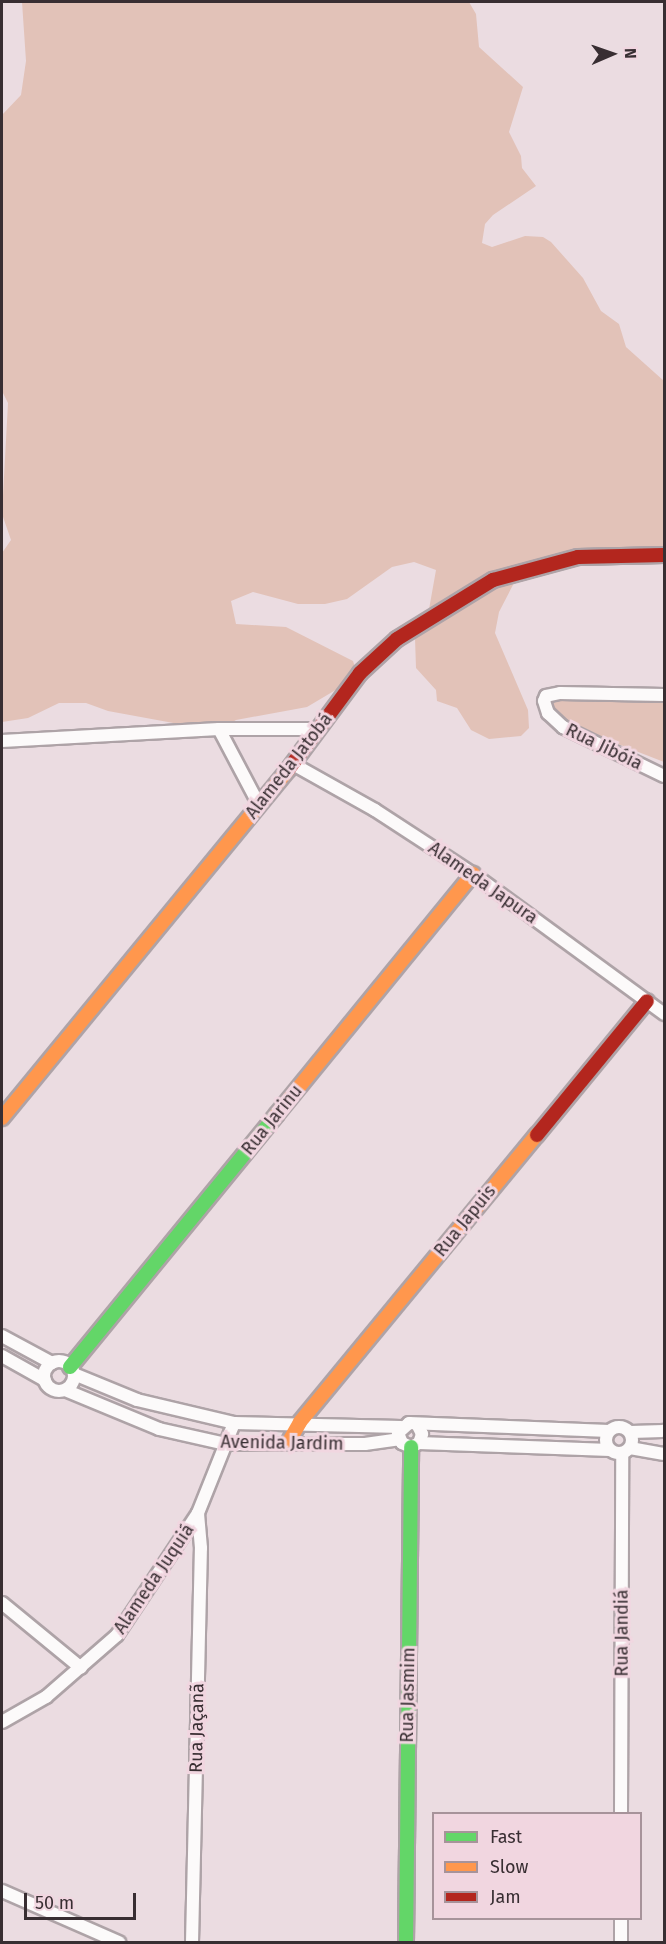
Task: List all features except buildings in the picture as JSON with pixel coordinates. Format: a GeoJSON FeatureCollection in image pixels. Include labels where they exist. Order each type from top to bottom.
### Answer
{"type":"FeatureCollection","features":[{"type":"Feature","properties":{"kind":"street","name":"Alameda Jatobá"},"geometry":{"type":"LineString","coordinates":[[2,1118],[293,764],[360,673],[397,639],[493,580],[578,557],[664,555]]}},
{"type":"Feature","properties":{"kind":"street","name":"Rua Jibóia"},"geometry":{"type":"LineString","coordinates":[[664,695],[551,693],[544,701],[548,713],[564,727],[664,776]]}},
{"type":"Feature","properties":{"kind":"street"},"geometry":{"type":"LineString","coordinates":[[219,729],[258,805]]}},
{"type":"Feature","properties":{"kind":"street"},"geometry":{"type":"LineString","coordinates":[[2,741],[219,729],[319,729]]}},
{"type":"Feature","properties":{"kind":"street","name":"Alameda Japura"},"geometry":{"type":"LineString","coordinates":[[293,764],[375,810],[473,874],[664,1014]]}},
{"type":"Feature","properties":{"kind":"street","name":"Rua Jarinu"},"geometry":{"type":"LineString","coordinates":[[72,1370],[473,874]]}},
{"type":"Feature","properties":{"kind":"street","name":"Rua Japuis"},"geometry":{"type":"LineString","coordinates":[[288,1443],[300,1422],[646,1001]]}},
{"type":"Feature","properties":{"kind":"street"},"geometry":{"type":"LineString","coordinates":[[2,1336],[52,1363],[45,1380],[2,1356]]}},
{"type":"Feature","properties":{"kind":"street","name":"Avenida Jardim"},"geometry":{"type":"LineString","coordinates":[[52,1363],[137,1400],[234,1423],[300,1422],[407,1439],[664,1454]]}},
{"type":"Feature","properties":{"kind":"street"},"geometry":{"type":"LineString","coordinates":[[65,1389],[72,1370]]}},
{"type":"Feature","properties":{"kind":"street","name":"Avenida Jardim"},"geometry":{"type":"LineString","coordinates":[[45,1380],[53,1389],[65,1389],[159,1430],[226,1444],[374,1444],[407,1439]]}},
{"type":"Feature","properties":{"kind":"street","name":"Alameda Juquiá"},"geometry":{"type":"LineString","coordinates":[[2,1722],[46,1696],[117,1635],[140,1605],[198,1514],[234,1423]]}},
{"type":"Feature","properties":{"kind":"street"},"geometry":{"type":"LineString","coordinates":[[407,1439],[410,1423],[418,1426],[609,1431],[620,1426],[631,1432],[664,1431]]}},
{"type":"Feature","properties":{"kind":"street"},"geometry":{"type":"LineString","coordinates":[[609,1431],[606,1440],[621,1450],[631,1432]]}},
{"type":"Feature","properties":{"kind":"street","name":"Rua Jasmim"},"geometry":{"type":"LineString","coordinates":[[406,1942],[407,1439]]}},
{"type":"Feature","properties":{"kind":"street","name":"Rua Jandiá"},"geometry":{"type":"LineString","coordinates":[[621,1450],[621,1812]]}},
{"type":"Feature","properties":{"kind":"street","name":"Rua Jaçanã"},"geometry":{"type":"LineString","coordinates":[[192,1942],[201,1548],[198,1514]]}},
{"type":"Feature","properties":{"kind":"street"},"geometry":{"type":"LineString","coordinates":[[2,1603],[81,1668]]}},
{"type":"Feature","properties":{"kind":"street"},"geometry":{"type":"LineString","coordinates":[[2,1891],[118,1942]]}},
{"type":"Feature","properties":{"kind":"street"},"geometry":{"type":"LineString","coordinates":[[621,1920],[621,1942]]}},
{"type":"Feature","properties":{"kind":"shaded area"},"geometry":{"type":"Polygon","coordinates":[[[22,2],[469,2],[476,14],[479,47],[523,87],[509,132],[521,156],[522,168],[536,186],[493,215],[485,224],[482,243],[492,247],[525,236],[543,237],[551,242],[583,278],[601,311],[619,324],[626,347],[664,381],[664,552],[544,566],[515,581],[499,612],[495,633],[528,710],[529,728],[521,736],[489,739],[471,730],[457,708],[437,701],[436,690],[416,668],[415,638],[428,615],[436,570],[414,562],[392,567],[347,599],[325,604],[298,604],[253,592],[231,601],[236,624],[286,627],[353,661],[355,667],[339,688],[307,707],[236,720],[217,731],[108,711],[86,703],[59,703],[28,718],[2,722],[2,553],[11,540],[2,514],[8,403],[2,391],[2,115],[21,95],[26,61],[22,2]]]}},
{"type":"Feature","properties":{"kind":"shaded area"},"geometry":{"type":"Polygon","coordinates":[[[664,697],[664,762],[559,721],[551,706],[555,698],[664,697]]]}},
{"type":"Feature","properties":{"kind":"traffic: fast"},"geometry":{"type":"LineString","coordinates":[[70,1367],[277,1114]]}},
{"type":"Feature","properties":{"kind":"traffic: fast"},"geometry":{"type":"LineString","coordinates":[[406,1942],[411,1447]]}},
{"type":"Feature","properties":{"kind":"traffic: slow"},"geometry":{"type":"LineString","coordinates":[[2,1118],[288,770]]}},
{"type":"Feature","properties":{"kind":"traffic: slow"},"geometry":{"type":"LineString","coordinates":[[277,1114],[473,874]]}},
{"type":"Feature","properties":{"kind":"traffic: slow"},"geometry":{"type":"LineString","coordinates":[[288,1443],[300,1422],[537,1135]]}},
{"type":"Feature","properties":{"kind":"traffic: jam"},"geometry":{"type":"LineString","coordinates":[[288,770],[360,673],[397,639],[493,580],[578,557],[664,555]]}},
{"type":"Feature","properties":{"kind":"traffic: jam"},"geometry":{"type":"LineString","coordinates":[[537,1135],[647,1001]]}}]}
